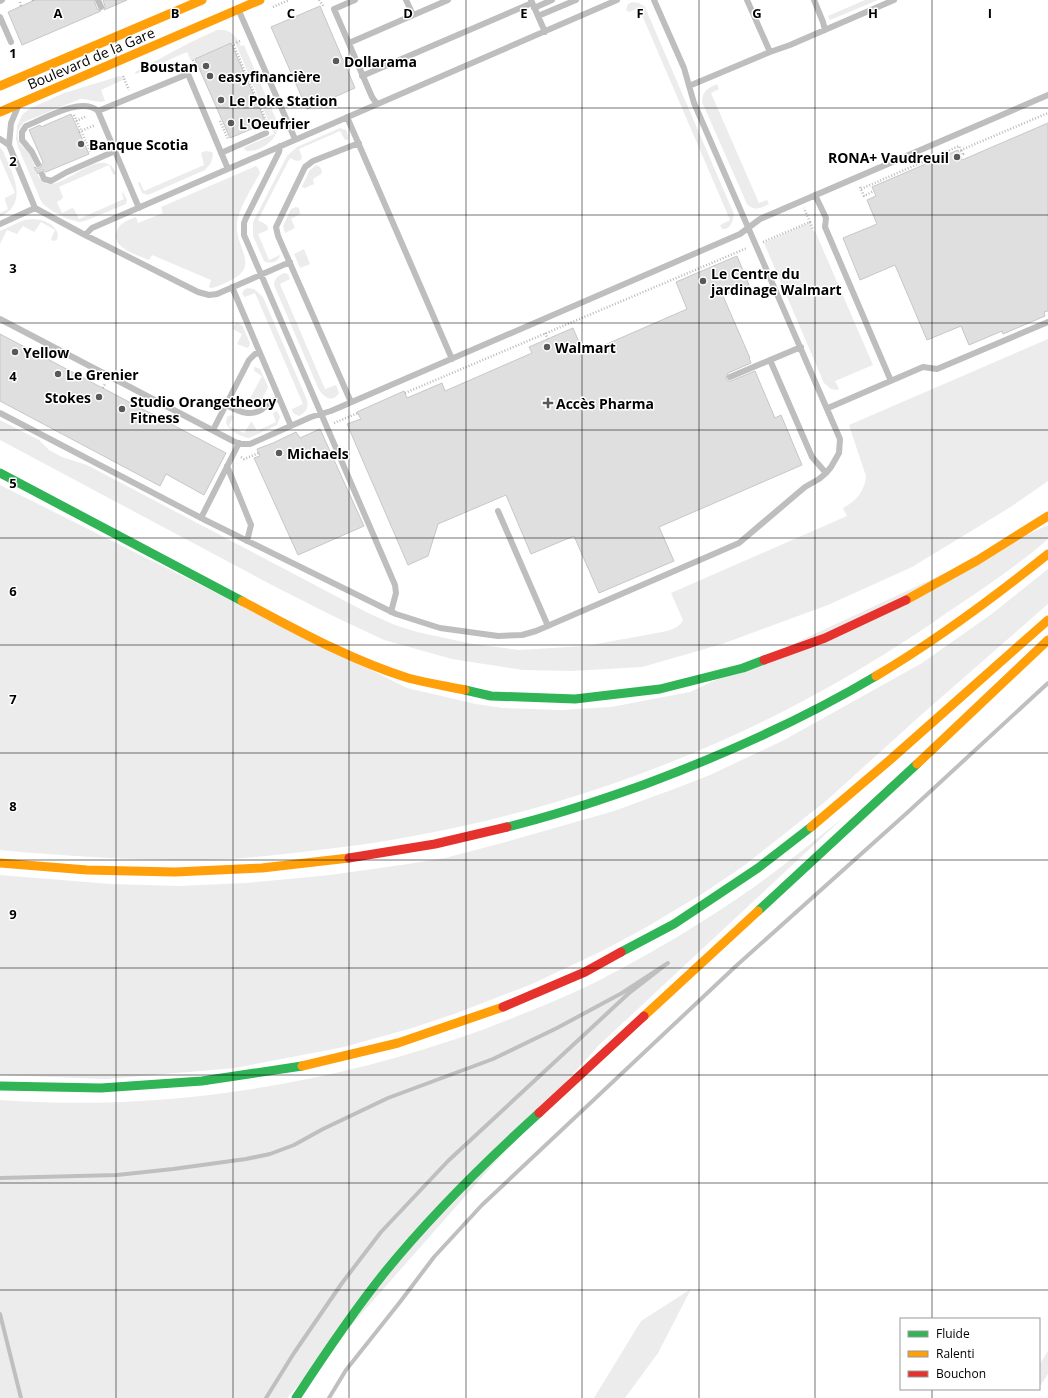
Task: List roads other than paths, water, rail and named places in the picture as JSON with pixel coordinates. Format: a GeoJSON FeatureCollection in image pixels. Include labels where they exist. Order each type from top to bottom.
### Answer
{"type":"FeatureCollection","features":[{"type":"Feature","properties":{"kind":"main road","name":"Boulevard de la Gare"},"geometry":{"type":"LineString","coordinates":[[0,86],[202,0]]}},
{"type":"Feature","properties":{"kind":"main road","name":"Boulevard de la Gare"},"geometry":{"type":"LineString","coordinates":[[0,112],[260,0]]}},
{"type":"Feature","properties":{"kind":"main road"},"geometry":{"type":"LineString","coordinates":[[0,473],[279,621],[358,659],[410,679],[461,692],[539,700],[591,699],[654,690],[721,674],[782,654],[866,620],[913,597],[972,565],[1048,516]]}},
{"type":"Feature","properties":{"kind":"main road"},"geometry":{"type":"LineString","coordinates":[[0,863],[71,870],[143,873],[217,872],[298,865],[365,857],[456,840],[584,805],[655,781],[699,764],[766,734],[834,700],[940,635],[992,598],[1048,554]]}},
{"type":"Feature","properties":{"kind":"main road"},"geometry":{"type":"LineString","coordinates":[[0,1086],[80,1089],[164,1086],[233,1078],[297,1068],[366,1052],[429,1034],[543,992],[597,966],[657,933],[698,908],[756,869],[818,822],[1048,620]]}},
{"type":"Feature","properties":{"kind":"main road"},"geometry":{"type":"LineString","coordinates":[[296,1398],[357,1308],[403,1251],[459,1188],[939,744],[1048,640]]}},
{"type":"Feature","properties":{"kind":"lane"},"geometry":{"type":"LineString","coordinates":[[98,0],[101,7]]}},
{"type":"Feature","properties":{"kind":"lane"},"geometry":{"type":"LineString","coordinates":[[355,0],[334,9],[362,76],[377,104]]}},
{"type":"Feature","properties":{"kind":"lane"},"geometry":{"type":"LineString","coordinates":[[406,0],[413,15]]}},
{"type":"Feature","properties":{"kind":"lane"},"geometry":{"type":"LineString","coordinates":[[348,43],[448,0]]}},
{"type":"Feature","properties":{"kind":"lane"},"geometry":{"type":"LineString","coordinates":[[362,76],[533,4],[552,0]]}},
{"type":"Feature","properties":{"kind":"lane"},"geometry":{"type":"LineString","coordinates":[[538,16],[576,0]]}},
{"type":"Feature","properties":{"kind":"lane"},"geometry":{"type":"LineString","coordinates":[[84,235],[92,228],[617,0]]}},
{"type":"Feature","properties":{"kind":"lane"},"geometry":{"type":"LineString","coordinates":[[0,413],[201,518],[390,612],[440,628],[498,636],[522,635],[548,626],[739,543],[805,487],[826,473],[836,461],[841,445],[839,435],[828,408],[694,103],[684,68],[654,0]]}},
{"type":"Feature","properties":{"kind":"lane"},"geometry":{"type":"LineString","coordinates":[[747,0],[770,52]]}},
{"type":"Feature","properties":{"kind":"lane"},"geometry":{"type":"LineString","coordinates":[[814,0],[825,30]]}},
{"type":"Feature","properties":{"kind":"lane"},"geometry":{"type":"LineString","coordinates":[[690,86],[894,0]]}},
{"type":"Feature","properties":{"kind":"lane"},"geometry":{"type":"LineString","coordinates":[[533,4],[545,32]]}},
{"type":"Feature","properties":{"kind":"lane"},"geometry":{"type":"LineString","coordinates":[[238,9],[295,139]]}},
{"type":"Feature","properties":{"kind":"lane"},"geometry":{"type":"LineString","coordinates":[[0,16],[11,42]]}},
{"type":"Feature","properties":{"kind":"lane"},"geometry":{"type":"LineString","coordinates":[[98,111],[188,74],[228,169]]}},
{"type":"Feature","properties":{"kind":"lane"},"geometry":{"type":"LineString","coordinates":[[0,319],[213,430],[246,445],[452,359],[740,234],[760,219],[1048,95]]}},
{"type":"Feature","properties":{"kind":"lane"},"geometry":{"type":"LineString","coordinates":[[20,104],[11,123],[9,145],[35,208],[84,235],[202,293],[213,295],[290,262]]}},
{"type":"Feature","properties":{"kind":"lane"},"geometry":{"type":"LineString","coordinates":[[38,164],[32,152],[22,140],[22,132],[26,126],[74,106],[85,105],[91,107],[98,111],[138,208]]}},
{"type":"Feature","properties":{"kind":"lane"},"geometry":{"type":"LineString","coordinates":[[347,117],[452,359]]}},
{"type":"Feature","properties":{"kind":"lane"},"geometry":{"type":"LineString","coordinates":[[222,153],[269,132]]}},
{"type":"Feature","properties":{"kind":"lane"},"geometry":{"type":"LineString","coordinates":[[0,139],[9,145]]}},
{"type":"Feature","properties":{"kind":"lane"},"geometry":{"type":"LineString","coordinates":[[351,402],[278,236],[276,227],[305,167],[313,161],[359,143]]}},
{"type":"Feature","properties":{"kind":"lane"},"geometry":{"type":"LineString","coordinates":[[280,146],[280,152],[250,208],[244,223],[244,235],[395,586],[395,598],[390,612]]}},
{"type":"Feature","properties":{"kind":"lane"},"geometry":{"type":"LineString","coordinates":[[42,174],[44,179],[51,181],[67,172],[115,151]]}},
{"type":"Feature","properties":{"kind":"lane"},"geometry":{"type":"LineString","coordinates":[[815,195],[826,218],[825,226],[891,381]]}},
{"type":"Feature","properties":{"kind":"lane"},"geometry":{"type":"LineString","coordinates":[[0,224],[35,208]]}},
{"type":"Feature","properties":{"kind":"lane"},"geometry":{"type":"LineString","coordinates":[[232,288],[291,426]]}},
{"type":"Feature","properties":{"kind":"lane"},"geometry":{"type":"LineString","coordinates":[[828,408],[923,367],[937,369],[1048,322]]}},
{"type":"Feature","properties":{"kind":"lane"},"geometry":{"type":"LineString","coordinates":[[730,377],[801,347]]}},
{"type":"Feature","properties":{"kind":"lane"},"geometry":{"type":"LineString","coordinates":[[213,430],[249,360],[255,354],[260,353]]}},
{"type":"Feature","properties":{"kind":"lane"},"geometry":{"type":"LineString","coordinates":[[770,360],[812,456],[826,473]]}},
{"type":"Feature","properties":{"kind":"lane"},"geometry":{"type":"LineString","coordinates":[[226,405],[241,412],[252,414],[260,411],[279,398]]}},
{"type":"Feature","properties":{"kind":"lane"},"geometry":{"type":"LineString","coordinates":[[201,518],[239,443]]}},
{"type":"Feature","properties":{"kind":"lane"},"geometry":{"type":"LineString","coordinates":[[227,466],[251,525],[247,541]]}},
{"type":"Feature","properties":{"kind":"lane"},"geometry":{"type":"LineString","coordinates":[[498,511],[548,626]]}},
{"type":"Feature","properties":{"kind":"waterway"},"geometry":{"type":"LineString","coordinates":[[329,1398],[346,1370],[434,1257],[482,1205],[736,966],[908,812],[1048,683]]}},
{"type":"Feature","properties":{"kind":"waterway"},"geometry":{"type":"LineString","coordinates":[[0,1178],[117,1175],[246,1159],[270,1154],[294,1145],[323,1129],[388,1098],[493,1059],[557,1028],[622,993],[668,963],[628,994],[448,1161],[381,1232],[342,1283],[294,1353],[266,1398]]}},
{"type":"Feature","properties":{"kind":"waterway"},"geometry":{"type":"LineString","coordinates":[[0,1314],[21,1398]]}},
{"type":"Feature","properties":{"kind":"place","name":"Dollarama"},"geometry":{"type":"Point","coordinates":[336,61]}},
{"type":"Feature","properties":{"kind":"place","name":"Boustan"},"geometry":{"type":"Point","coordinates":[206,66]}},
{"type":"Feature","properties":{"kind":"place","name":"easyfinancière"},"geometry":{"type":"Point","coordinates":[210,76]}},
{"type":"Feature","properties":{"kind":"place","name":"Le Poke Station"},"geometry":{"type":"Point","coordinates":[221,100]}},
{"type":"Feature","properties":{"kind":"place","name":"L'Oeufrier"},"geometry":{"type":"Point","coordinates":[231,123]}},
{"type":"Feature","properties":{"kind":"place","name":"Banque Scotia"},"geometry":{"type":"Point","coordinates":[81,144]}},
{"type":"Feature","properties":{"kind":"place","name":"RONA+ Vaudreuil"},"geometry":{"type":"Point","coordinates":[957,157]}},
{"type":"Feature","properties":{"kind":"place","name":"Le Centre du jardinage Walmart"},"geometry":{"type":"Point","coordinates":[703,281]}},
{"type":"Feature","properties":{"kind":"place","name":"Walmart"},"geometry":{"type":"Point","coordinates":[547,347]}},
{"type":"Feature","properties":{"kind":"place","name":"Yellow"},"geometry":{"type":"Point","coordinates":[15,352]}},
{"type":"Feature","properties":{"kind":"place","name":"Le Grenier"},"geometry":{"type":"Point","coordinates":[58,374]}},
{"type":"Feature","properties":{"kind":"place","name":"Stokes"},"geometry":{"type":"Point","coordinates":[99,397]}},
{"type":"Feature","properties":{"kind":"place","name":"Accès Pharma"},"geometry":{"type":"Point","coordinates":[548,403]}},
{"type":"Feature","properties":{"kind":"place","name":"Studio Orangetheory Fitness"},"geometry":{"type":"Point","coordinates":[122,409]}},
{"type":"Feature","properties":{"kind":"place","name":"Michaels"},"geometry":{"type":"Point","coordinates":[279,453]}}]}
